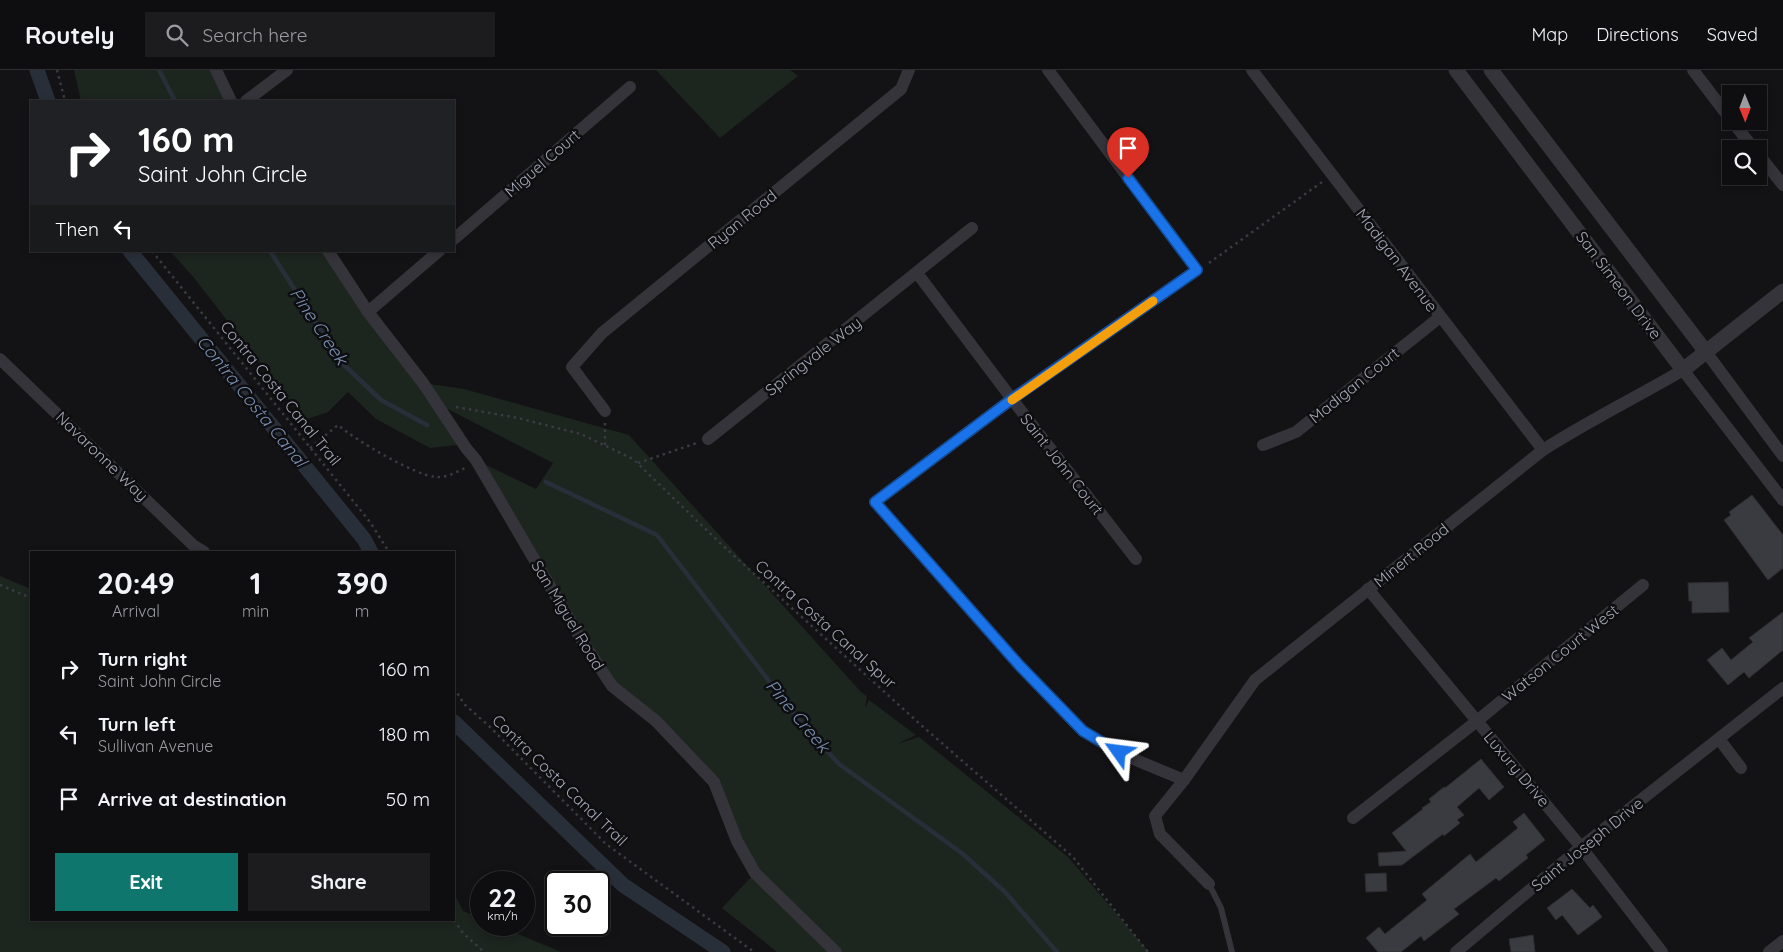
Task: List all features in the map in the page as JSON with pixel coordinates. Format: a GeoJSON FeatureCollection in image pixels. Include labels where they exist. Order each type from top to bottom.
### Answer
{"type":"FeatureCollection","features":[{"type":"Feature","properties":{"kind":"street"},"geometry":{"type":"LineString","coordinates":[[216,70],[231,100]]}},
{"type":"Feature","properties":{"kind":"street"},"geometry":{"type":"LineString","coordinates":[[247,100],[287,70]]}},
{"type":"Feature","properties":{"kind":"street","name":"Ryan Road"},"geometry":{"type":"LineString","coordinates":[[605,411],[572,367],[602,333],[901,89],[909,70]]}},
{"type":"Feature","properties":{"kind":"street"},"geometry":{"type":"LineString","coordinates":[[1048,70],[1197,270],[1012,399],[875,502],[1020,666],[1083,731],[1119,752],[1184,780]]}},
{"type":"Feature","properties":{"kind":"street","name":"Madigan Avenue"},"geometry":{"type":"LineString","coordinates":[[1252,70],[1542,450]]}},
{"type":"Feature","properties":{"kind":"street","name":"San Simeon Drive"},"geometry":{"type":"LineString","coordinates":[[1456,70],[1783,500]]}},
{"type":"Feature","properties":{"kind":"street","name":"San Simeon Drive"},"geometry":{"type":"LineString","coordinates":[[1491,70],[1783,456]]}},
{"type":"Feature","properties":{"kind":"street"},"geometry":{"type":"LineString","coordinates":[[1693,70],[1722,108]]}},
{"type":"Feature","properties":{"kind":"street","name":"Miguel Court"},"geometry":{"type":"LineString","coordinates":[[455,237],[630,87]]}},
{"type":"Feature","properties":{"kind":"street"},"geometry":{"type":"LineString","coordinates":[[1739,130],[1747,140]]}},
{"type":"Feature","properties":{"kind":"street"},"geometry":{"type":"LineString","coordinates":[[1767,165],[1783,185]]}},
{"type":"Feature","properties":{"kind":"street","name":"Springvale Way"},"geometry":{"type":"LineString","coordinates":[[708,439],[972,228]]}},
{"type":"Feature","properties":{"kind":"street","name":"San Miguel Road"},"geometry":{"type":"LineString","coordinates":[[329,252],[368,312],[423,383],[476,460],[581,639],[612,686],[656,721],[714,782],[736,841],[755,873],[836,952]]}},
{"type":"Feature","properties":{"kind":"street"},"geometry":{"type":"LineString","coordinates":[[368,312],[438,252]]}},
{"type":"Feature","properties":{"kind":"street","name":"Saint John Court"},"geometry":{"type":"LineString","coordinates":[[918,272],[1012,399],[1136,559]]}},
{"type":"Feature","properties":{"kind":"street","name":"Minert Road"},"geometry":{"type":"LineString","coordinates":[[1209,884],[1160,834],[1155,816],[1184,780],[1255,680],[1542,450],[1574,430],[1636,398],[1683,370],[1783,291]]}},
{"type":"Feature","properties":{"kind":"street","name":"Madigan Court"},"geometry":{"type":"LineString","coordinates":[[1263,445],[1296,432],[1440,317]]}},
{"type":"Feature","properties":{"kind":"street","name":"Navaronne Way"},"geometry":{"type":"LineString","coordinates":[[0,359],[194,546],[202,551]]}},
{"type":"Feature","properties":{"kind":"street","name":"Watson Court West"},"geometry":{"type":"LineString","coordinates":[[1353,818],[1476,721],[1642,585]]}},
{"type":"Feature","properties":{"kind":"street","name":"Luxury Drive"},"geometry":{"type":"LineString","coordinates":[[1368,589],[1581,847],[1662,952]]}},
{"type":"Feature","properties":{"kind":"street","name":"Saint Joseph Drive"},"geometry":{"type":"LineString","coordinates":[[1456,952],[1581,847],[1783,688]]}},
{"type":"Feature","properties":{"kind":"street"},"geometry":{"type":"LineString","coordinates":[[1719,739],[1741,768]]}},
{"type":"Feature","properties":{"kind":"street"},"geometry":{"type":"LineString","coordinates":[[1770,952],[1783,941]]}},
{"type":"Feature","properties":{"kind":"lane"},"geometry":{"type":"LineString","coordinates":[[1209,884],[1221,908],[1232,952]]}},
{"type":"Feature","properties":{"kind":"path"},"geometry":{"type":"LineString","coordinates":[[57,70],[65,100]]}},
{"type":"Feature","properties":{"kind":"path"},"geometry":{"type":"LineString","coordinates":[[1197,270],[1214,261],[1332,175]]}},
{"type":"Feature","properties":{"kind":"path","name":"Contra Costa Canal Trail"},"geometry":{"type":"LineString","coordinates":[[153,252],[370,522],[388,551]]}},
{"type":"Feature","properties":{"kind":"path","name":"Contra Costa Canal Spur"},"geometry":{"type":"LineString","coordinates":[[437,404],[518,418],[581,434],[633,459],[720,543],[799,615],[921,725],[1073,857],[1148,952]]}},
{"type":"Feature","properties":{"kind":"path"},"geometry":{"type":"LineString","coordinates":[[605,411],[605,445]]}},
{"type":"Feature","properties":{"kind":"path"},"geometry":{"type":"LineString","coordinates":[[310,448],[338,426],[351,436],[423,475],[438,478],[466,468],[476,460]]}},
{"type":"Feature","properties":{"kind":"path"},"geometry":{"type":"LineString","coordinates":[[638,463],[708,439]]}},
{"type":"Feature","properties":{"kind":"path"},"geometry":{"type":"LineString","coordinates":[[0,585],[30,598]]}},
{"type":"Feature","properties":{"kind":"path","name":"Contra Costa Canal Trail"},"geometry":{"type":"LineString","coordinates":[[455,690],[464,704],[490,727],[606,844],[754,952]]}},
{"type":"Feature","properties":{"kind":"path"},"geometry":{"type":"LineString","coordinates":[[455,921],[468,939],[484,952]]}},
{"type":"Feature","properties":{"kind":"shaded area"},"geometry":{"type":"Polygon","coordinates":[[[74,70],[216,70],[231,100],[81,100],[74,70]]]}},
{"type":"Feature","properties":{"kind":"shaded area"},"geometry":{"type":"Polygon","coordinates":[[[656,70],[790,70],[798,76],[720,138],[656,70]]]}},
{"type":"Feature","properties":{"kind":"shaded area"},"geometry":{"type":"Polygon","coordinates":[[[171,252],[329,252],[423,383],[464,389],[629,435],[861,692],[867,696],[865,708],[869,700],[916,735],[897,744],[919,737],[1068,857],[1149,952],[777,952],[722,908],[755,873],[709,777],[612,686],[476,460],[536,489],[553,463],[438,404],[466,444],[430,448],[376,419],[348,392],[328,412],[304,420],[195,279],[171,252]]]}},
{"type":"Feature","properties":{"kind":"shaded area"},"geometry":{"type":"Polygon","coordinates":[[[0,576],[30,589],[30,921],[455,921],[455,895],[463,911],[470,914],[470,936],[523,936],[561,952],[0,952],[0,576]]]}},
{"type":"Feature","properties":{"kind":"building"},"geometry":{"type":"Polygon","coordinates":[[[1752,495],[1783,535],[1783,568],[1768,580],[1724,520],[1731,515],[1729,512],[1752,495]]]}},
{"type":"Feature","properties":{"kind":"building"},"geometry":{"type":"Polygon","coordinates":[[[1728,582],[1729,612],[1692,613],[1692,601],[1689,601],[1688,583],[1728,582]]]}},
{"type":"Feature","properties":{"kind":"building"},"geometry":{"type":"Polygon","coordinates":[[[1783,612],[1783,650],[1749,678],[1744,672],[1728,685],[1707,660],[1722,648],[1731,660],[1753,642],[1749,638],[1783,612]]]}},
{"type":"Feature","properties":{"kind":"building"},"geometry":{"type":"Polygon","coordinates":[[[1481,759],[1504,787],[1489,800],[1479,788],[1457,807],[1464,815],[1457,820],[1460,823],[1444,836],[1443,834],[1402,865],[1379,866],[1378,853],[1406,851],[1392,833],[1431,802],[1429,799],[1481,759]]]}},
{"type":"Feature","properties":{"kind":"building"},"geometry":{"type":"Polygon","coordinates":[[[1524,813],[1545,840],[1526,855],[1528,858],[1499,881],[1496,878],[1454,909],[1459,914],[1424,941],[1421,936],[1401,952],[1378,952],[1366,938],[1379,927],[1385,934],[1427,900],[1422,894],[1470,854],[1476,862],[1518,828],[1513,822],[1524,813]]]}},
{"type":"Feature","properties":{"kind":"building"},"geometry":{"type":"Polygon","coordinates":[[[1386,873],[1387,891],[1366,892],[1365,874],[1386,873]]]}},
{"type":"Feature","properties":{"kind":"building"},"geometry":{"type":"Polygon","coordinates":[[[1572,889],[1590,908],[1593,905],[1602,917],[1578,935],[1562,915],[1556,920],[1547,908],[1572,889]]]}},
{"type":"Feature","properties":{"kind":"building"},"geometry":{"type":"Polygon","coordinates":[[[1533,935],[1535,952],[1511,952],[1509,939],[1533,935]]]}},
{"type":"Feature","properties":{"kind":"waterway","name":"Contra Costa Canal"},"geometry":{"type":"LineString","coordinates":[[37,70],[48,100]]}},
{"type":"Feature","properties":{"kind":"waterway","name":"Pine Creek"},"geometry":{"type":"LineString","coordinates":[[159,70],[174,100]]}},
{"type":"Feature","properties":{"kind":"waterway","name":"Contra Costa Canal"},"geometry":{"type":"LineString","coordinates":[[131,252],[364,539],[370,551]]}},
{"type":"Feature","properties":{"kind":"waterway","name":"Pine Creek"},"geometry":{"type":"LineString","coordinates":[[271,252],[341,362],[381,400],[427,425]]}},
{"type":"Feature","properties":{"kind":"waterway","name":"Pine Creek"},"geometry":{"type":"LineString","coordinates":[[546,482],[657,535],[802,724],[839,764],[963,854],[1005,892],[1057,952]]}},
{"type":"Feature","properties":{"kind":"waterway","name":"Contra Costa Canal"},"geometry":{"type":"LineString","coordinates":[[455,723],[623,885],[723,952]]}},
{"type":"Feature","properties":{"kind":"slow traffic"},"geometry":{"type":"LineString","coordinates":[[1012,400],[1153,301]]}},
{"type":"Feature","properties":{"kind":"route"},"geometry":{"type":"LineString","coordinates":[[1119,752],[1083,731],[1020,666],[875,502],[1012,399],[1197,270],[1128,178]]}}]}
